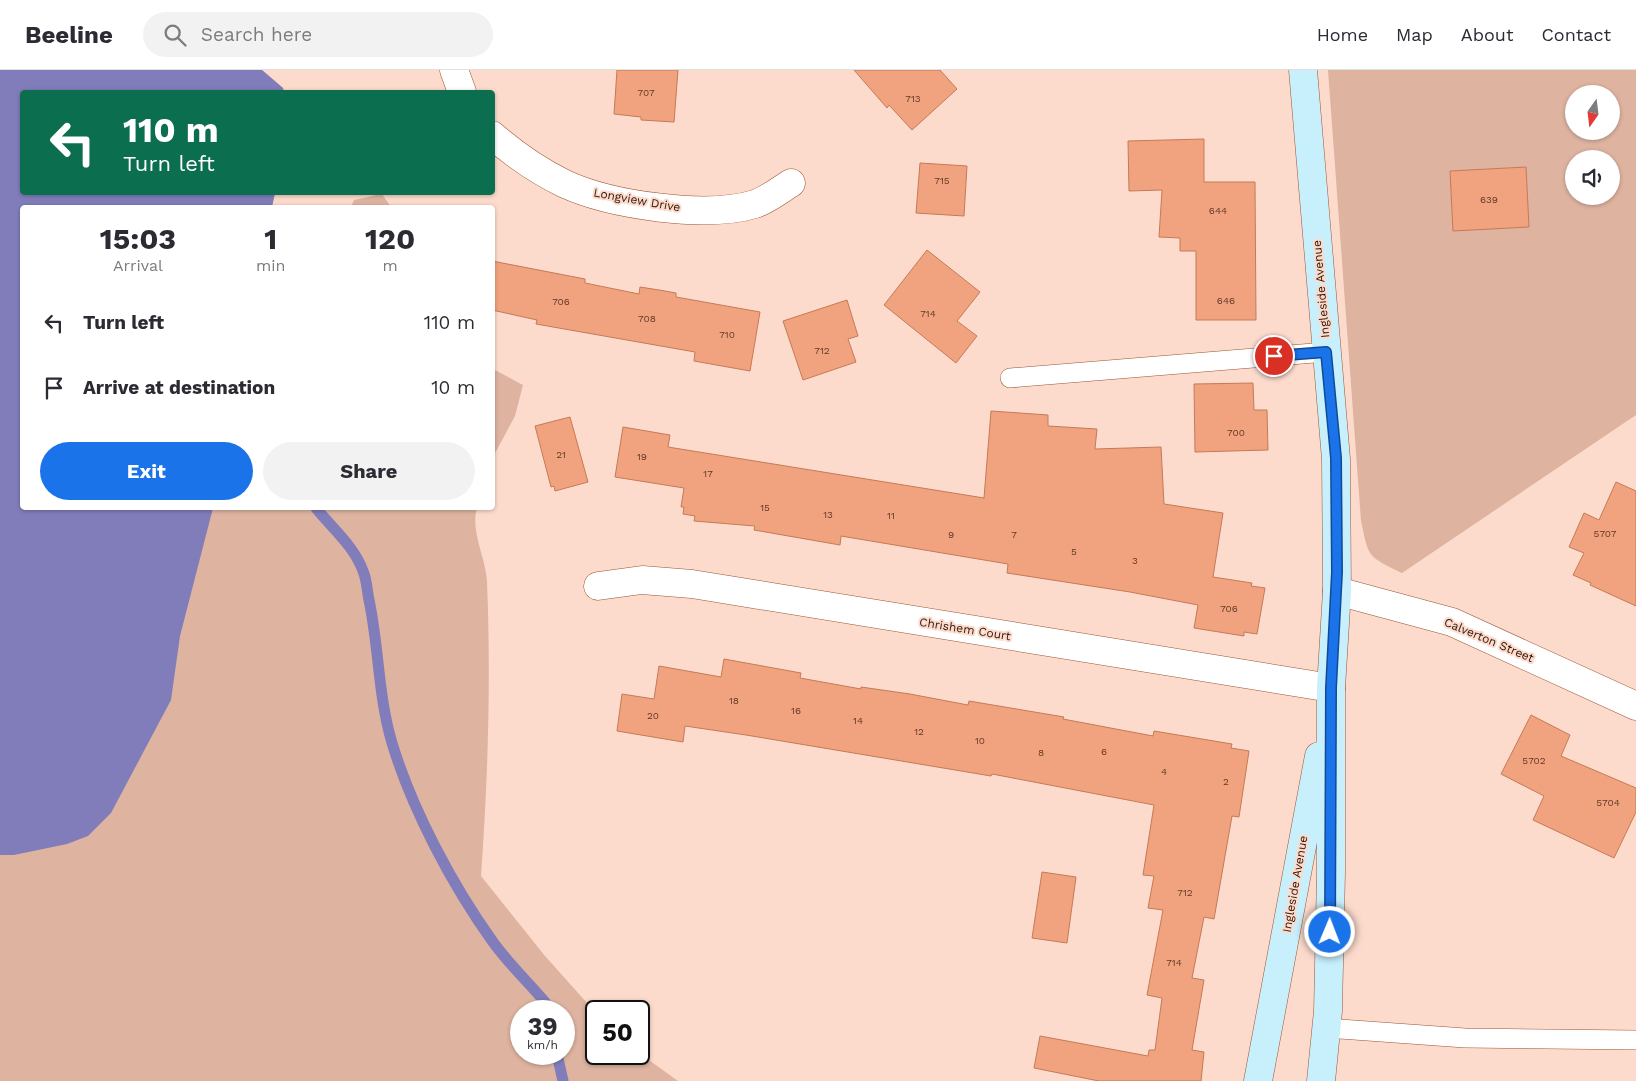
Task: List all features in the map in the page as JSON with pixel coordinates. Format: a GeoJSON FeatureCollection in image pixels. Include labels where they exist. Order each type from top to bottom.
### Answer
{"type":"FeatureCollection","features":[{"type":"Feature","properties":{"kind":"main road","name":"Ingleside Avenue"},"geometry":{"type":"LineString","coordinates":[[1303,70],[1336,458],[1337,592],[1331,688],[1331,873],[1326,1028],[1322,1081]]}},
{"type":"Feature","properties":{"kind":"main road","name":"Ingleside Avenue"},"geometry":{"type":"LineString","coordinates":[[1258,1081],[1331,688]]}},
{"type":"Feature","properties":{"kind":"street"},"geometry":{"type":"LineString","coordinates":[[454,70],[461,90]]}},
{"type":"Feature","properties":{"kind":"street","name":"Longview Drive"},"geometry":{"type":"LineString","coordinates":[[495,138],[518,158],[566,184],[603,196],[672,209],[715,211],[756,204],[791,183]]}},
{"type":"Feature","properties":{"kind":"street","name":"Chrishem Court"},"geometry":{"type":"LineString","coordinates":[[598,586],[642,580],[692,584],[1331,688]]}},
{"type":"Feature","properties":{"kind":"street","name":"Calverton Street"},"geometry":{"type":"LineString","coordinates":[[1337,592],[1452,622],[1636,706]]}},
{"type":"Feature","properties":{"kind":"lane"},"geometry":{"type":"LineString","coordinates":[[1010,378],[1326,352]]}},
{"type":"Feature","properties":{"kind":"lane"},"geometry":{"type":"LineString","coordinates":[[1326,1028],[1465,1038],[1636,1040]]}},
{"type":"Feature","properties":{"kind":"shaded area"},"geometry":{"type":"Polygon","coordinates":[[[0,70],[262,70],[283,88],[284,90],[20,90],[20,195],[275,195],[272,205],[20,205],[20,510],[477,510],[475,526],[487,582],[489,656],[487,766],[481,876],[545,956],[585,1001],[585,1065],[650,1065],[650,1061],[678,1081],[0,1081],[0,70]]]}},
{"type":"Feature","properties":{"kind":"shaded area"},"geometry":{"type":"Polygon","coordinates":[[[0,70],[262,70],[284,90],[20,90],[20,195],[275,195],[272,205],[20,205],[20,510],[212,510],[180,636],[171,700],[111,813],[88,836],[67,844],[14,855],[0,855],[0,70]]]}},
{"type":"Feature","properties":{"kind":"shaded area"},"geometry":{"type":"Polygon","coordinates":[[[1328,70],[1636,70],[1636,415],[1402,573],[1376,559],[1368,549],[1361,521],[1328,70]]]}},
{"type":"Feature","properties":{"kind":"shaded area"},"geometry":{"type":"Polygon","coordinates":[[[383,195],[390,205],[352,205],[354,200],[383,195]]]}},
{"type":"Feature","properties":{"kind":"shaded area"},"geometry":{"type":"Polygon","coordinates":[[[495,370],[523,385],[515,416],[495,453],[495,370]]]}},
{"type":"Feature","properties":{"kind":"building"},"geometry":{"type":"Polygon","coordinates":[[[617,70],[678,70],[674,122],[641,120],[641,117],[614,114],[617,70]]]}},
{"type":"Feature","properties":{"kind":"building"},"geometry":{"type":"Polygon","coordinates":[[[854,70],[940,70],[957,89],[912,130],[889,105],[887,108],[854,70]]]}},
{"type":"Feature","properties":{"kind":"building"},"geometry":{"type":"Polygon","coordinates":[[[1204,139],[1204,182],[1255,182],[1256,320],[1196,320],[1196,251],[1180,251],[1180,238],[1159,237],[1162,190],[1129,191],[1128,141],[1204,139]]]}},
{"type":"Feature","properties":{"kind":"building"},"geometry":{"type":"Polygon","coordinates":[[[920,163],[967,166],[964,216],[916,213],[920,163]]]}},
{"type":"Feature","properties":{"kind":"building"},"geometry":{"type":"Polygon","coordinates":[[[1526,167],[1529,227],[1453,231],[1450,171],[1526,167]]]}},
{"type":"Feature","properties":{"kind":"building"},"geometry":{"type":"Polygon","coordinates":[[[927,250],[980,292],[957,321],[977,336],[956,363],[884,305],[927,250]]]}},
{"type":"Feature","properties":{"kind":"building"},"geometry":{"type":"Polygon","coordinates":[[[495,262],[585,279],[585,283],[639,294],[640,287],[676,293],[676,297],[760,312],[750,371],[694,361],[695,352],[536,324],[537,320],[495,311],[495,262]]]}},
{"type":"Feature","properties":{"kind":"building"},"geometry":{"type":"Polygon","coordinates":[[[847,300],[858,336],[848,339],[856,362],[803,380],[783,321],[847,300]]]}},
{"type":"Feature","properties":{"kind":"building"},"geometry":{"type":"Polygon","coordinates":[[[1253,383],[1254,410],[1267,410],[1268,450],[1195,452],[1194,384],[1253,383]]]}},
{"type":"Feature","properties":{"kind":"building"},"geometry":{"type":"Polygon","coordinates":[[[991,411],[1048,415],[1048,426],[1097,429],[1095,449],[1161,447],[1164,504],[1223,513],[1213,577],[1252,583],[1251,586],[1265,588],[1257,634],[1244,632],[1244,636],[1194,628],[1198,605],[1130,592],[1007,573],[1008,564],[841,536],[840,545],[754,530],[755,526],[694,521],[695,516],[683,514],[684,507],[681,507],[684,488],[615,477],[623,427],[670,435],[668,447],[984,498],[991,411]]]}},
{"type":"Feature","properties":{"kind":"building"},"geometry":{"type":"Polygon","coordinates":[[[570,417],[588,482],[555,491],[554,486],[551,487],[535,426],[570,417]]]}},
{"type":"Feature","properties":{"kind":"building"},"geometry":{"type":"Polygon","coordinates":[[[1616,482],[1636,491],[1636,606],[1573,575],[1584,553],[1569,547],[1584,513],[1599,520],[1616,482]]]}},
{"type":"Feature","properties":{"kind":"building"},"geometry":{"type":"Polygon","coordinates":[[[724,659],[801,673],[800,678],[861,689],[861,687],[910,694],[968,705],[969,701],[1064,717],[1063,719],[1153,736],[1154,731],[1232,744],[1231,748],[1249,751],[1239,817],[1232,816],[1214,919],[1204,917],[1192,978],[1204,980],[1192,1050],[1204,1052],[1201,1081],[1099,1081],[1034,1068],[1040,1036],[1148,1056],[1149,1050],[1155,1050],[1162,998],[1147,995],[1163,910],[1148,908],[1154,876],[1143,875],[1154,805],[992,774],[991,776],[685,726],[683,742],[617,731],[622,694],[654,699],[659,666],[721,677],[724,659]]]}},
{"type":"Feature","properties":{"kind":"building"},"geometry":{"type":"Polygon","coordinates":[[[1531,715],[1570,735],[1561,756],[1636,788],[1636,812],[1614,858],[1533,820],[1544,796],[1501,774],[1531,715]]]}},
{"type":"Feature","properties":{"kind":"building"},"geometry":{"type":"Polygon","coordinates":[[[1042,872],[1076,877],[1067,943],[1032,938],[1042,872]]]}},
{"type":"Feature","properties":{"kind":"waterway"},"geometry":{"type":"LineString","coordinates":[[318,510],[354,553],[364,574],[387,725],[410,794],[448,871],[478,920],[505,957],[543,1000]]}},
{"type":"Feature","properties":{"kind":"waterway"},"geometry":{"type":"LineString","coordinates":[[559,1065],[563,1081]]}},
{"type":"Feature","properties":{"kind":"route"},"geometry":{"type":"LineString","coordinates":[[1274,356],[1326,352],[1336,458],[1337,572],[1331,688],[1330,932]]}}]}
